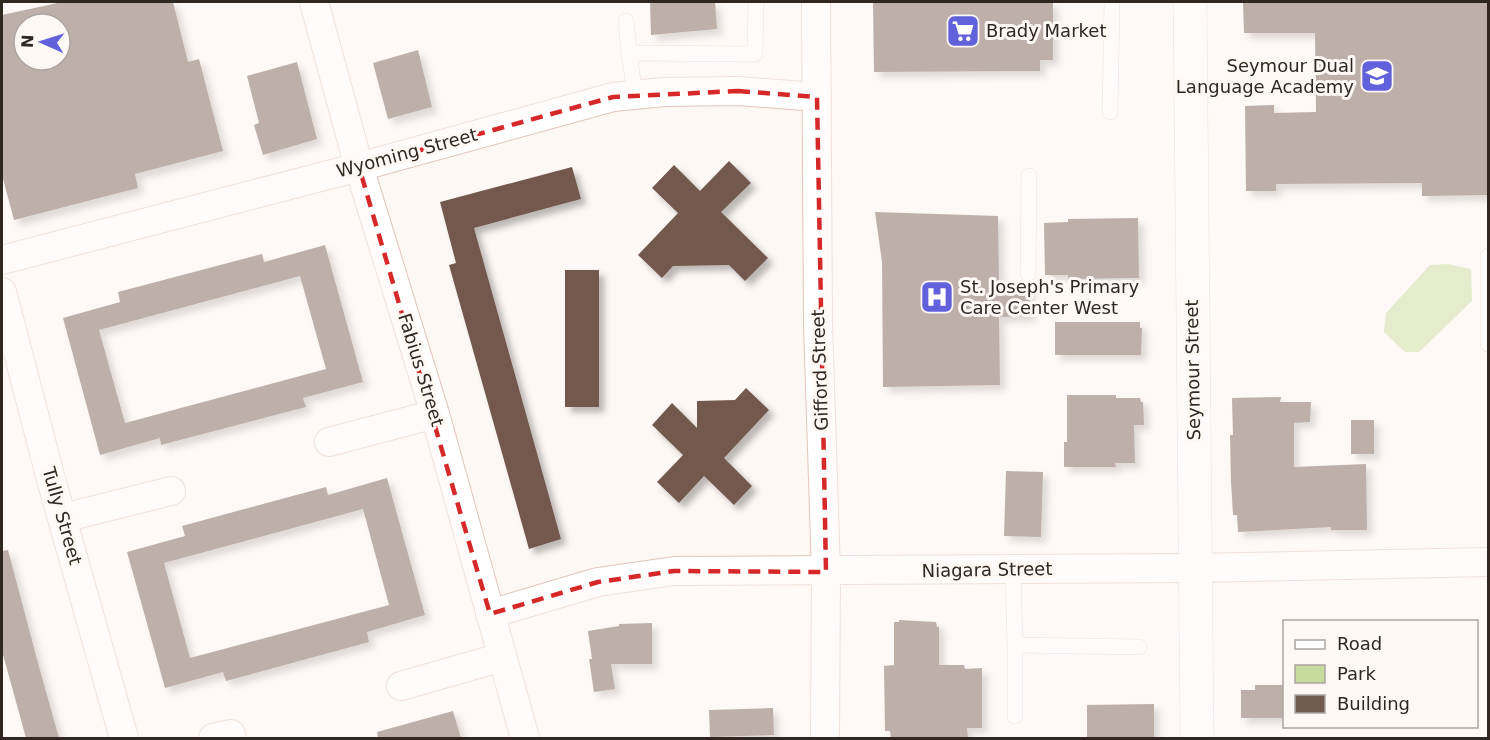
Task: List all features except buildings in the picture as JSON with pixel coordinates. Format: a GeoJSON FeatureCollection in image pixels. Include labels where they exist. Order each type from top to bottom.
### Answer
{"type":"FeatureCollection","features":[{"type":"Feature","properties":{"kind":"street","name":"Fabius Street"},"geometry":{"type":"LineString","coordinates":[[314,2],[359,167],[435,414],[525,738]]}},
{"type":"Feature","properties":{"kind":"street","name":"Gifford Street"},"geometry":{"type":"LineString","coordinates":[[816,2],[818,325],[826,572],[825,738]]}},
{"type":"Feature","properties":{"kind":"street","name":"Seymour Street"},"geometry":{"type":"LineString","coordinates":[[1190,2],[1197,738]]}},
{"type":"Feature","properties":{"kind":"street","name":"Wyoming Street"},"geometry":{"type":"LineString","coordinates":[[2,260],[359,167],[613,97],[664,92],[738,91],[817,97]]}},
{"type":"Feature","properties":{"kind":"street","name":"Tully Street"},"geometry":{"type":"LineString","coordinates":[[2,292],[124,738]]}},
{"type":"Feature","properties":{"kind":"street"},"geometry":{"type":"LineString","coordinates":[[329,442],[435,414]]}},
{"type":"Feature","properties":{"kind":"street"},"geometry":{"type":"LineString","coordinates":[[63,518],[171,491]]}},
{"type":"Feature","properties":{"kind":"street","name":"Niagara Street"},"geometry":{"type":"LineString","coordinates":[[490,614],[598,582],[674,571],[826,572],[1195,568],[1488,562]]}},
{"type":"Feature","properties":{"kind":"street"},"geometry":{"type":"LineString","coordinates":[[401,686],[502,657]]}},
{"type":"Feature","properties":{"kind":"lane"},"geometry":{"type":"LineString","coordinates":[[629,53],[755,54],[756,2]]}},
{"type":"Feature","properties":{"kind":"lane"},"geometry":{"type":"LineString","coordinates":[[1110,112],[1112,2]]}},
{"type":"Feature","properties":{"kind":"lane"},"geometry":{"type":"LineString","coordinates":[[626,21],[635,95]]}},
{"type":"Feature","properties":{"kind":"lane"},"geometry":{"type":"LineString","coordinates":[[1028,274],[1029,176]]}},
{"type":"Feature","properties":{"kind":"lane"},"geometry":{"type":"LineString","coordinates":[[1488,256],[1488,344]]}},
{"type":"Feature","properties":{"kind":"lane"},"geometry":{"type":"LineString","coordinates":[[1013,570],[1015,716]]}},
{"type":"Feature","properties":{"kind":"lane"},"geometry":{"type":"LineString","coordinates":[[1015,645],[1139,647]]}},
{"type":"Feature","properties":{"kind":"highlighted area"},"geometry":{"type":"Polygon","coordinates":[[[738,91],[817,97],[826,572],[674,571],[598,582],[490,614],[359,167],[613,97],[738,91]]]}},
{"type":"Feature","properties":{"kind":"green space"},"geometry":{"type":"Polygon","coordinates":[[[1448,264],[1471,269],[1472,301],[1419,352],[1405,352],[1384,332],[1386,313],[1430,265],[1448,264]]]}},
{"type":"Feature","properties":{"kind":"place","name":"Brady Market"},"geometry":{"type":"Point","coordinates":[963,31]}},
{"type":"Feature","properties":{"kind":"place","name":"Seymour Dual Language Academy"},"geometry":{"type":"Point","coordinates":[1377,76]}},
{"type":"Feature","properties":{"kind":"place","name":"St. Joseph's Primary Care Center West"},"geometry":{"type":"Point","coordinates":[937,297]}}]}
